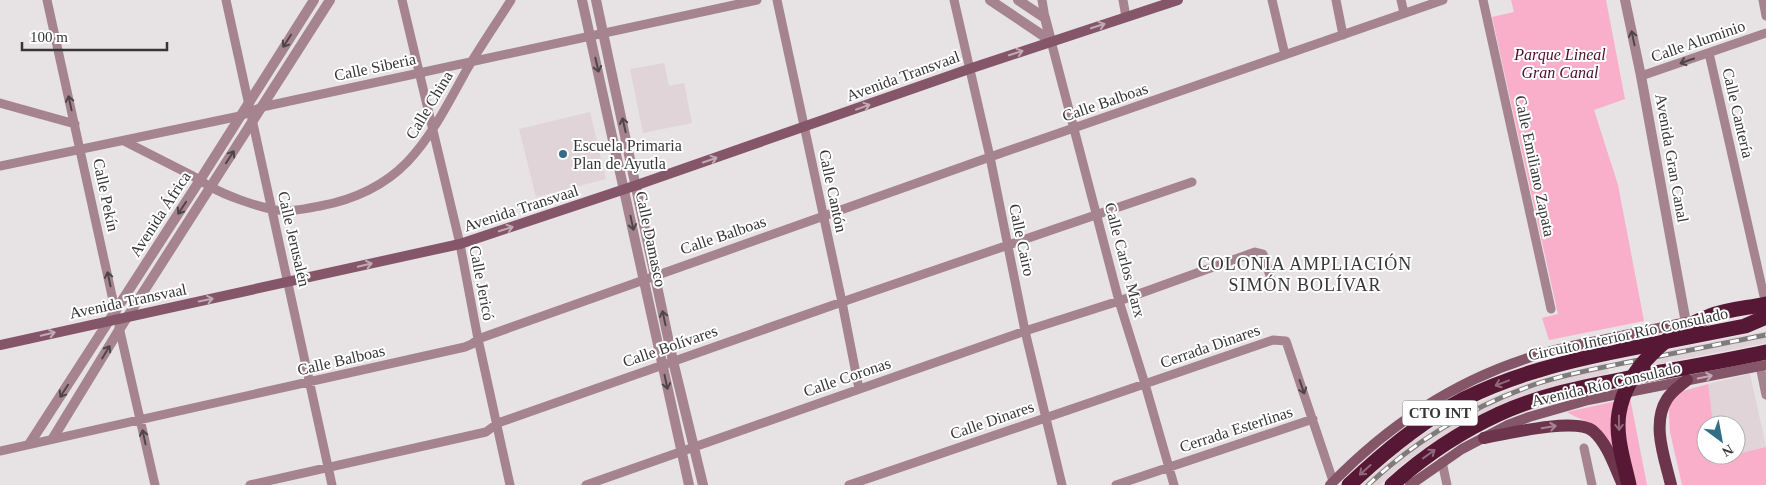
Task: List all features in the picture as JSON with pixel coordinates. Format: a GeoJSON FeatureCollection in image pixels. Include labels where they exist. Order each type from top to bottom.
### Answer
{"type":"FeatureCollection","features":[{"type":"Feature","properties":{"kind":"highway"},"geometry":{"type":"LineString","coordinates":[[1629,485],[1620,444],[1619,414],[1628,386],[1638,370],[1668,339],[1688,326],[1710,315],[1765,298]]}},
{"type":"Feature","properties":{"kind":"highway","name":"Circuito Interior Río Consulado"},"geometry":{"type":"LineString","coordinates":[[1349,485],[1392,447],[1436,415],[1463,400],[1509,380],[1603,347],[1648,338],[1746,326],[1766,316]]}},
{"type":"Feature","properties":{"kind":"highway","name":"CTO INT"},"geometry":{"type":"LineString","coordinates":[[1392,485],[1436,450],[1467,430],[1500,413],[1556,394],[1612,388],[1764,361]]}},
{"type":"Feature","properties":{"kind":"main road","name":"Avenida Transvaal"},"geometry":{"type":"LineString","coordinates":[[0,345],[114,317],[128,316],[460,244],[804,128],[1051,41],[1178,0]]}},
{"type":"Feature","properties":{"kind":"main road","name":"CTO INT"},"geometry":{"type":"LineString","coordinates":[[1648,338],[1686,323],[1742,313],[1766,316]]}},
{"type":"Feature","properties":{"kind":"main road","name":"CTO INT"},"geometry":{"type":"LineString","coordinates":[[1332,483],[1364,452],[1400,422],[1455,389],[1504,366],[1563,348],[1603,347]]}},
{"type":"Feature","properties":{"kind":"main road","name":"Avenida Río Consulado"},"geometry":{"type":"LineString","coordinates":[[1656,380],[1687,380],[1764,361]]}},
{"type":"Feature","properties":{"kind":"main road"},"geometry":{"type":"LineString","coordinates":[[1671,485],[1661,440],[1661,414],[1668,398],[1687,380]]}},
{"type":"Feature","properties":{"kind":"main road","name":"Avenida Río Consulado"},"geometry":{"type":"LineString","coordinates":[[1410,485],[1442,462],[1508,425],[1612,388]]}},
{"type":"Feature","properties":{"kind":"main road"},"geometry":{"type":"LineString","coordinates":[[1484,438],[1563,425],[1579,426],[1592,430],[1602,441],[1623,485]]}},
{"type":"Feature","properties":{"kind":"street","name":"Calle Pekín"},"geometry":{"type":"LineString","coordinates":[[47,0],[75,124],[114,317],[119,330],[155,485]]}},
{"type":"Feature","properties":{"kind":"street","name":"Calle Jerusalén"},"geometry":{"type":"LineString","coordinates":[[226,0],[332,485]]}},
{"type":"Feature","properties":{"kind":"street","name":"Avenida África"},"geometry":{"type":"LineString","coordinates":[[30,443],[114,317],[240,116],[250,107],[314,0]]}},
{"type":"Feature","properties":{"kind":"street","name":"Avenida África"},"geometry":{"type":"LineString","coordinates":[[53,438],[119,330],[330,0]]}},
{"type":"Feature","properties":{"kind":"street","name":"Calle China"},"geometry":{"type":"LineString","coordinates":[[124,140],[210,187],[271,209],[305,209],[360,195],[383,184],[417,153],[433,131],[471,63],[510,0]]}},
{"type":"Feature","properties":{"kind":"street","name":"Calle Damasco"},"geometry":{"type":"LineString","coordinates":[[582,0],[689,485]]}},
{"type":"Feature","properties":{"kind":"street","name":"Calle Damasco"},"geometry":{"type":"LineString","coordinates":[[596,0],[637,185],[673,361],[703,485]]}},
{"type":"Feature","properties":{"kind":"street","name":"Calle Siberia"},"geometry":{"type":"LineString","coordinates":[[250,107],[262,107],[471,63],[757,0]]}},
{"type":"Feature","properties":{"kind":"street","name":"Calle Cantón"},"geometry":{"type":"LineString","coordinates":[[777,0],[842,302],[858,389]]}},
{"type":"Feature","properties":{"kind":"street","name":"Calle Cairo"},"geometry":{"type":"LineString","coordinates":[[954,0],[990,157],[1025,331],[1062,485]]}},
{"type":"Feature","properties":{"kind":"street"},"geometry":{"type":"LineString","coordinates":[[990,0],[1051,41]]}},
{"type":"Feature","properties":{"kind":"street"},"geometry":{"type":"LineString","coordinates":[[1018,0],[1046,18]]}},
{"type":"Feature","properties":{"kind":"street"},"geometry":{"type":"LineString","coordinates":[[1042,0],[1051,41]]}},
{"type":"Feature","properties":{"kind":"street"},"geometry":{"type":"LineString","coordinates":[[1123,0],[1126,17]]}},
{"type":"Feature","properties":{"kind":"street"},"geometry":{"type":"LineString","coordinates":[[1272,0],[1285,55]]}},
{"type":"Feature","properties":{"kind":"street"},"geometry":{"type":"LineString","coordinates":[[1336,0],[1343,35]]}},
{"type":"Feature","properties":{"kind":"street"},"geometry":{"type":"LineString","coordinates":[[1401,0],[1404,13]]}},
{"type":"Feature","properties":{"kind":"street","name":"Calle Balboas"},"geometry":{"type":"LineString","coordinates":[[0,451],[465,347],[478,339],[643,279],[1443,0]]}},
{"type":"Feature","properties":{"kind":"street","name":"Calle Emiliano Zapata"},"geometry":{"type":"LineString","coordinates":[[1483,0],[1551,309]]}},
{"type":"Feature","properties":{"kind":"street","name":"Avenida Gran Canal"},"geometry":{"type":"LineString","coordinates":[[1625,0],[1641,76],[1686,323]]}},
{"type":"Feature","properties":{"kind":"street"},"geometry":{"type":"LineString","coordinates":[[1763,0],[1766,16]]}},
{"type":"Feature","properties":{"kind":"street","name":"Calle Jericó"},"geometry":{"type":"LineString","coordinates":[[405,1],[460,244],[478,339],[498,423],[510,485]]}},
{"type":"Feature","properties":{"kind":"street","name":"Calle Aluminio"},"geometry":{"type":"LineString","coordinates":[[1641,76],[1766,34]]}},
{"type":"Feature","properties":{"kind":"street","name":"Calle Carlos Marx"},"geometry":{"type":"LineString","coordinates":[[1051,41],[1119,301],[1174,485]]}},
{"type":"Feature","properties":{"kind":"street","name":"Calle Cantería"},"geometry":{"type":"LineString","coordinates":[[1709,53],[1765,298]]}},
{"type":"Feature","properties":{"kind":"street"},"geometry":{"type":"LineString","coordinates":[[0,103],[75,124]]}},
{"type":"Feature","properties":{"kind":"street"},"geometry":{"type":"LineString","coordinates":[[0,166],[240,116]]}},
{"type":"Feature","properties":{"kind":"street","name":"Calle Bolívares"},"geometry":{"type":"LineString","coordinates":[[250,485],[486,432],[498,423],[673,361],[1192,182]]}},
{"type":"Feature","properties":{"kind":"street","name":"Calle Coronas"},"geometry":{"type":"LineString","coordinates":[[586,485],[693,446],[1025,331],[1119,301],[1255,252],[1264,254],[1270,276]]}},
{"type":"Feature","properties":{"kind":"street"},"geometry":{"type":"LineString","coordinates":[[1686,323],[1765,298]]}},
{"type":"Feature","properties":{"kind":"street","name":"Cerrada Dinares"},"geometry":{"type":"LineString","coordinates":[[1145,384],[1273,340],[1286,341],[1313,419]]}},
{"type":"Feature","properties":{"kind":"street"},"geometry":{"type":"LineString","coordinates":[[1764,361],[1766,395]]}},
{"type":"Feature","properties":{"kind":"street","name":"Calle Dinares"},"geometry":{"type":"LineString","coordinates":[[849,485],[1145,384]]}},
{"type":"Feature","properties":{"kind":"street"},"geometry":{"type":"LineString","coordinates":[[1313,419],[1332,483]]}},
{"type":"Feature","properties":{"kind":"street","name":"Cerrada Esterlinas"},"geometry":{"type":"LineString","coordinates":[[1116,485],[1313,419]]}},
{"type":"Feature","properties":{"kind":"street"},"geometry":{"type":"LineString","coordinates":[[1584,448],[1592,485]]}},
{"type":"Feature","properties":{"kind":"street"},"geometry":{"type":"LineString","coordinates":[[1442,462],[1447,485]]}},
{"type":"Feature","properties":{"kind":"street"},"geometry":{"type":"LineString","coordinates":[[880,474],[883,485]]}},
{"type":"Feature","properties":{"kind":"shaded area"},"geometry":{"type":"Polygon","coordinates":[[[664,63],[669,86],[684,83],[692,123],[643,133],[630,69],[664,63]]]}},
{"type":"Feature","properties":{"kind":"shaded area","name":"Escuela Primaria Plan de Ayutla"},"geometry":{"type":"Polygon","coordinates":[[[590,112],[606,179],[536,197],[519,129],[590,112]]]}},
{"type":"Feature","properties":{"kind":"shaded area"},"geometry":{"type":"Polygon","coordinates":[[[1766,331],[1766,343],[1653,365],[1651,354],[1766,331]]]}},
{"type":"Feature","properties":{"kind":"shaded area"},"geometry":{"type":"Polygon","coordinates":[[[1607,362],[1609,373],[1546,389],[1471,420],[1428,446],[1403,464],[1380,485],[1361,485],[1409,443],[1473,405],[1529,382],[1607,362]]]}},
{"type":"Feature","properties":{"kind":"shaded area"},"geometry":{"type":"Polygon","coordinates":[[[1750,374],[1766,447],[1746,452],[1746,415],[1709,415],[1704,391],[1708,384],[1750,374]]]}},
{"type":"Feature","properties":{"kind":"green space","name":"Parque Lineal Gran Canal"},"geometry":{"type":"Polygon","coordinates":[[[1511,0],[1606,0],[1625,99],[1594,110],[1618,185],[1644,321],[1549,340],[1542,318],[1558,314],[1492,17],[1514,12],[1511,0]]]}},
{"type":"Feature","properties":{"kind":"green space"},"geometry":{"type":"Polygon","coordinates":[[[1708,384],[1712,415],[1696,415],[1696,465],[1746,465],[1746,452],[1766,447],[1766,485],[1682,485],[1670,432],[1668,395],[1708,384]]]}},
{"type":"Feature","properties":{"kind":"green space"},"geometry":{"type":"Polygon","coordinates":[[[1630,398],[1647,485],[1628,485],[1596,427],[1567,412],[1630,398]]]}},
{"type":"Feature","properties":{"kind":"railway"},"geometry":{"type":"LineString","coordinates":[[1368,485],[1406,453],[1468,413],[1536,384],[1574,373],[1766,335]]}},
{"type":"Feature","properties":{"kind":"place","name":"Escuela Primaria Plan de Ayutla"},"geometry":{"type":"Point","coordinates":[563,154]}},
{"type":"Feature","properties":{"kind":"district","name":"COLONIA AMPLIACIÓN SIMÓN BOLÍVAR"},"geometry":{"type":"Point","coordinates":[1305,274]}}]}
